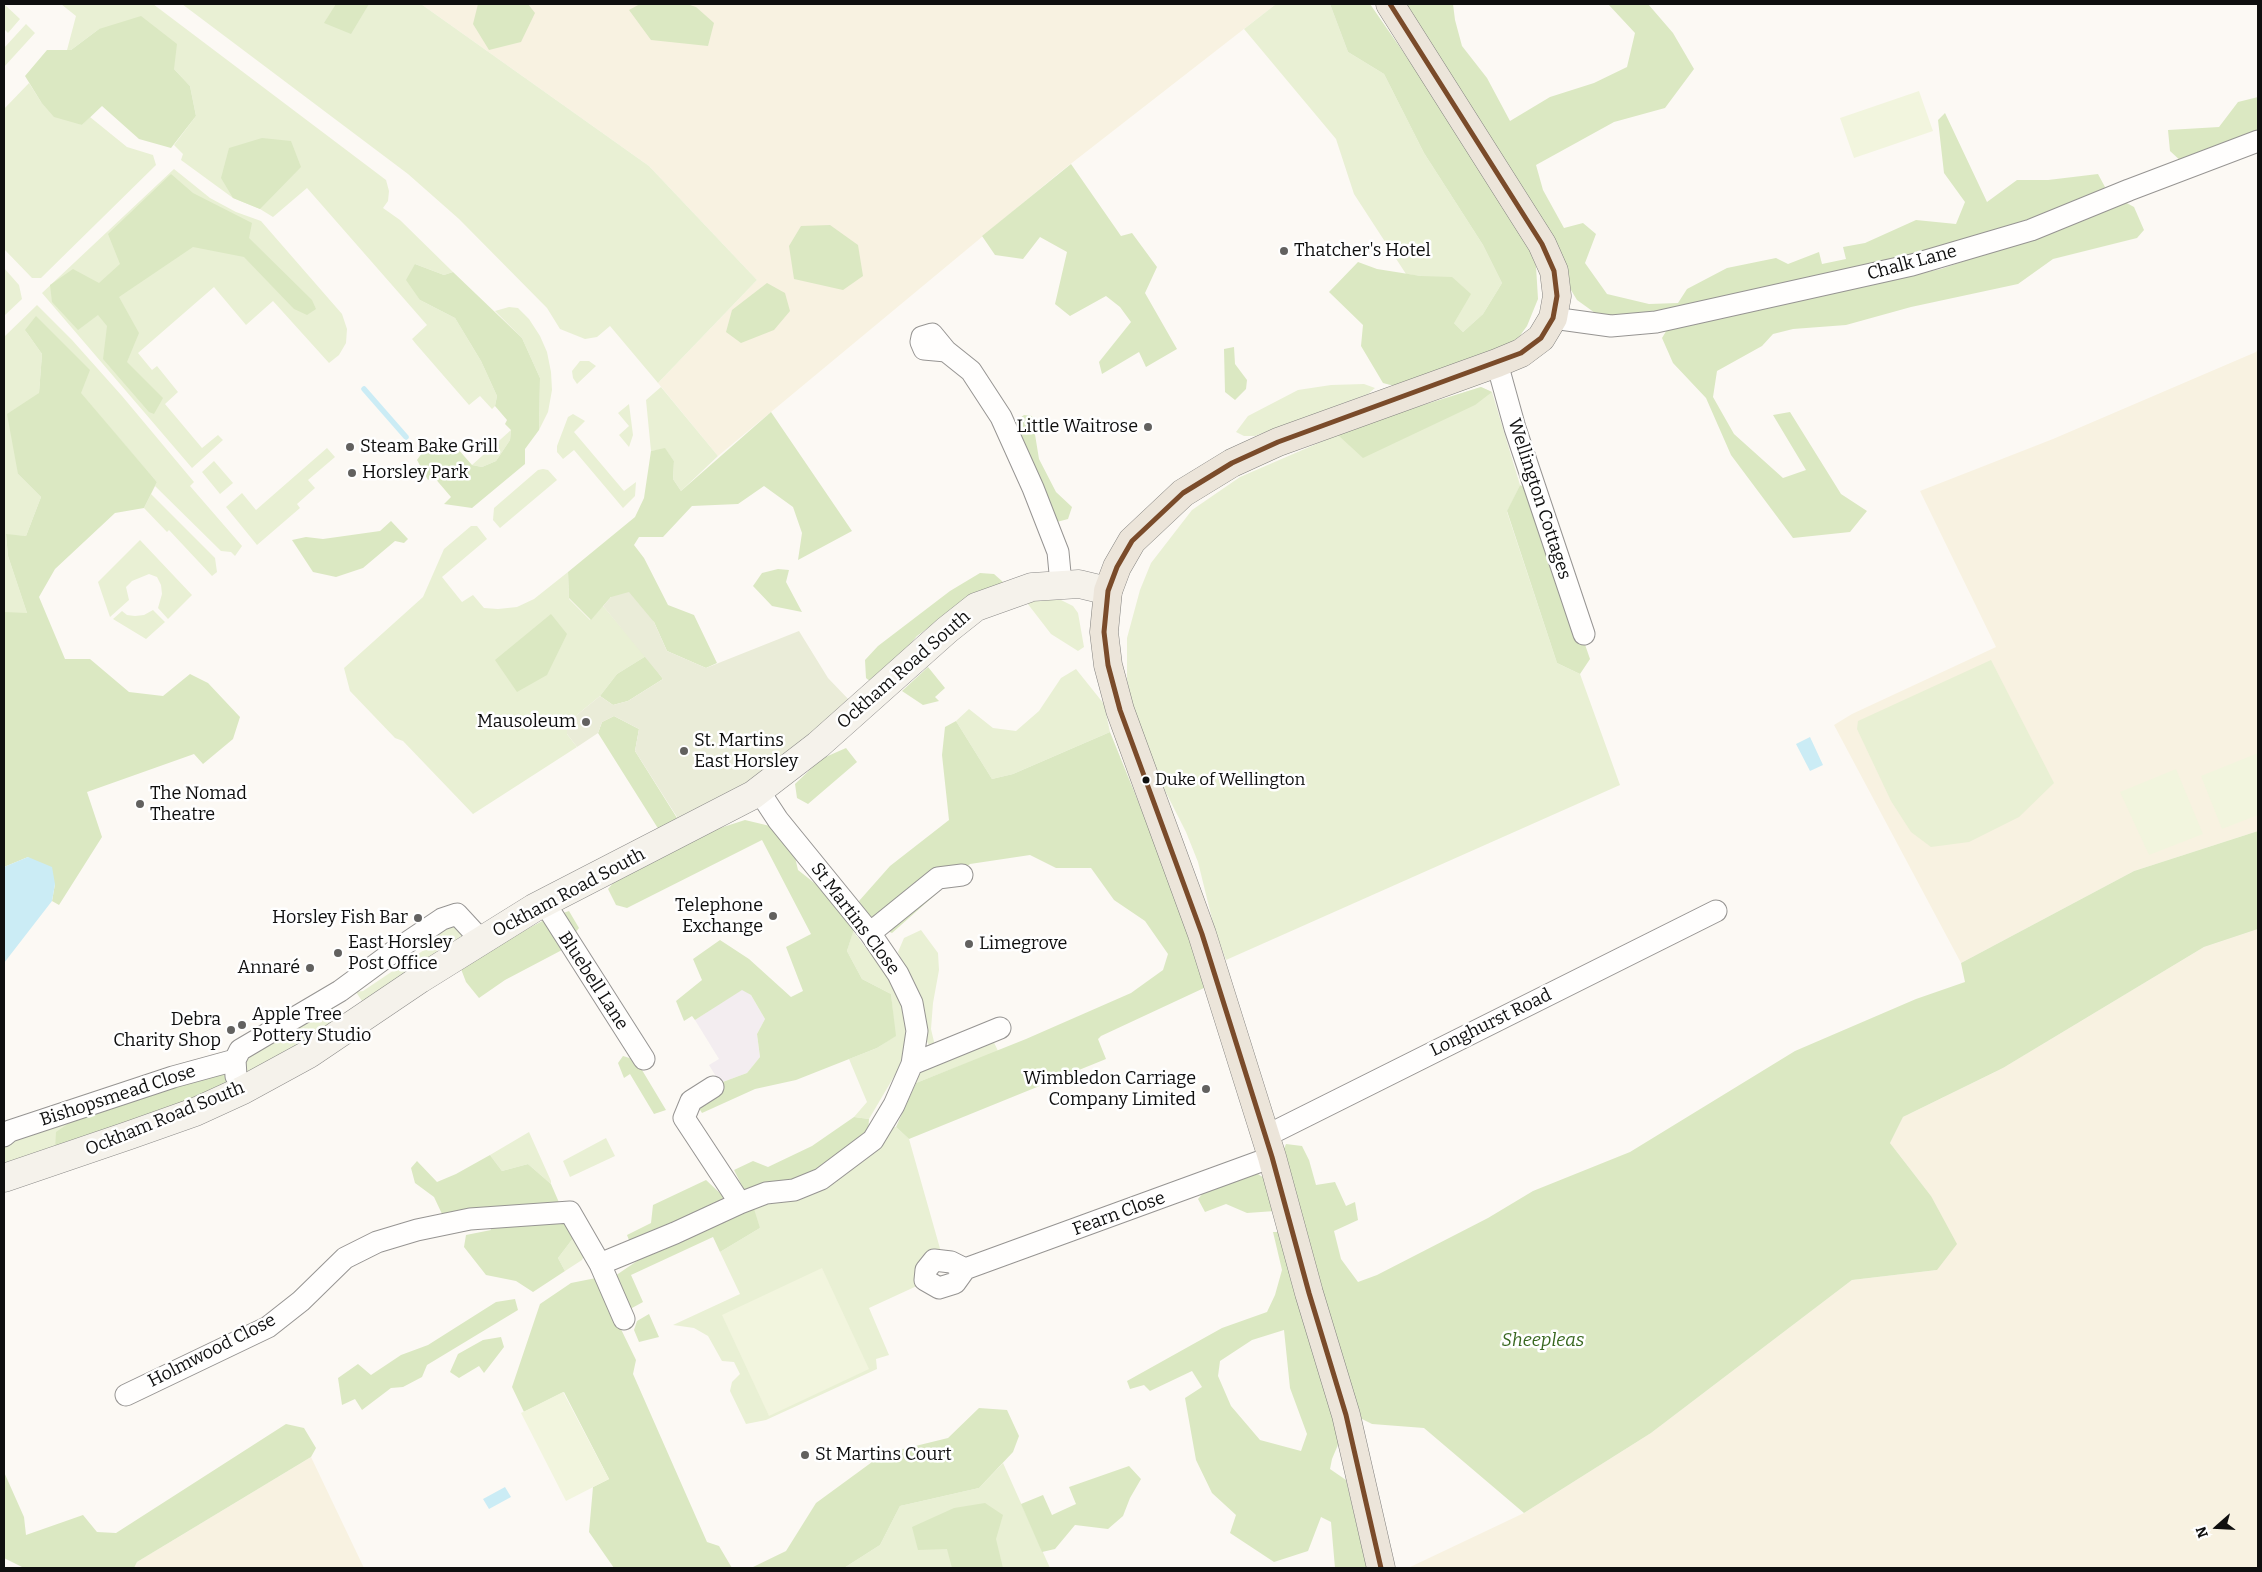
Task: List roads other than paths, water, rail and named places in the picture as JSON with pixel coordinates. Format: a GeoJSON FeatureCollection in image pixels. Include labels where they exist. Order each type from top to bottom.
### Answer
{"type":"FeatureCollection","features":[{"type":"Feature","properties":{"kind":"main road"},"geometry":{"type":"LineString","coordinates":[[1381,1568],[1346,1415],[1309,1292],[1269,1147],[1202,934],[1120,710],[1108,665],[1104,632],[1108,591],[1116,567],[1132,541],[1183,493],[1232,463],[1278,442],[1521,353],[1541,338],[1553,318],[1557,296],[1555,279],[1542,244],[1390,4]]}},
{"type":"Feature","properties":{"kind":"main road","name":"Ockham Road South"},"geometry":{"type":"LineString","coordinates":[[4,1178],[195,1112],[243,1090],[309,1054],[481,940],[544,902],[656,846],[759,791],[818,745],[946,630],[976,607],[1032,587],[1079,584],[1108,591]]}},
{"type":"Feature","properties":{"kind":"street","name":"Chalk Lane"},"geometry":{"type":"LineString","coordinates":[[1553,318],[1611,326],[1656,322],[1912,265],[2031,230],[2129,190],[2258,142]]}},
{"type":"Feature","properties":{"kind":"street"},"geometry":{"type":"LineString","coordinates":[[946,351],[971,371],[1001,417],[1033,488],[1058,552],[1061,584]]}},
{"type":"Feature","properties":{"kind":"street","name":"Wellington Cottages"},"geometry":{"type":"LineString","coordinates":[[1497,363],[1517,437],[1584,634]]}},
{"type":"Feature","properties":{"kind":"street","name":"St Martins Close"},"geometry":{"type":"LineString","coordinates":[[600,1264],[675,1233],[740,1202],[766,1193],[794,1190],[821,1179],[873,1140],[894,1105],[912,1064],[917,1031],[912,1003],[898,974],[870,933],[778,820],[759,791]]}},
{"type":"Feature","properties":{"kind":"street"},"geometry":{"type":"LineString","coordinates":[[870,933],[938,878],[962,875]]}},
{"type":"Feature","properties":{"kind":"street","name":"Bluebell Lane"},"geometry":{"type":"LineString","coordinates":[[544,902],[644,1059]]}},
{"type":"Feature","properties":{"kind":"street","name":"Longhurst Road"},"geometry":{"type":"LineString","coordinates":[[1269,1147],[1716,911]]}},
{"type":"Feature","properties":{"kind":"street"},"geometry":{"type":"LineString","coordinates":[[243,1090],[236,1076],[234,1060],[240,1050],[340,991],[409,941],[442,920],[458,914],[481,940]]}},
{"type":"Feature","properties":{"kind":"street"},"geometry":{"type":"LineString","coordinates":[[912,1064],[1000,1028]]}},
{"type":"Feature","properties":{"kind":"street","name":"Bishopsmead Close"},"geometry":{"type":"LineString","coordinates":[[4,1136],[10,1132],[164,1080],[234,1060]]}},
{"type":"Feature","properties":{"kind":"street"},"geometry":{"type":"LineString","coordinates":[[713,1087],[691,1101],[684,1118],[740,1202]]}},
{"type":"Feature","properties":{"kind":"street","name":"Fearn Close"},"geometry":{"type":"LineString","coordinates":[[966,1269],[1269,1147]]}},
{"type":"Feature","properties":{"kind":"street","name":"Holmwood Close"},"geometry":{"type":"LineString","coordinates":[[126,1395],[268,1327],[301,1301],[345,1258],[377,1242],[417,1230],[470,1219],[570,1212],[600,1264],[624,1319]]}},
{"type":"Feature","properties":{"kind":"water"},"geometry":{"type":"Polygon","coordinates":[[[1810,737],[1823,765],[1810,771],[1796,744],[1810,737]]]}},
{"type":"Feature","properties":{"kind":"water"},"geometry":{"type":"Polygon","coordinates":[[[28,857],[52,867],[55,884],[52,901],[4,963],[4,867],[28,857]]]}},
{"type":"Feature","properties":{"kind":"water"},"geometry":{"type":"Polygon","coordinates":[[[505,1487],[511,1497],[489,1509],[483,1499],[505,1487]]]}},
{"type":"Feature","properties":{"kind":"waterway"},"geometry":{"type":"LineString","coordinates":[[364,389],[406,437]]}},
{"type":"Feature","properties":{"kind":"place","name":"Thatcher's Hotel"},"geometry":{"type":"Point","coordinates":[1284,251]}},
{"type":"Feature","properties":{"kind":"place","name":"Little Waitrose"},"geometry":{"type":"Point","coordinates":[1148,427]}},
{"type":"Feature","properties":{"kind":"place","name":"Steam Bake Grill"},"geometry":{"type":"Point","coordinates":[350,447]}},
{"type":"Feature","properties":{"kind":"place","name":"Horsley Park"},"geometry":{"type":"Point","coordinates":[352,473]}},
{"type":"Feature","properties":{"kind":"place","name":"Mausoleum"},"geometry":{"type":"Point","coordinates":[586,722]}},
{"type":"Feature","properties":{"kind":"place","name":"St. Martins East Horsley"},"geometry":{"type":"Point","coordinates":[684,751]}},
{"type":"Feature","properties":{"kind":"place","name":"Duke of Wellington"},"geometry":{"type":"Point","coordinates":[1146,780]}},
{"type":"Feature","properties":{"kind":"place","name":"The Nomad Theatre"},"geometry":{"type":"Point","coordinates":[140,804]}},
{"type":"Feature","properties":{"kind":"place","name":"Telephone Exchange"},"geometry":{"type":"Point","coordinates":[773,916]}},
{"type":"Feature","properties":{"kind":"place","name":"Horsley Fish Bar"},"geometry":{"type":"Point","coordinates":[418,918]}},
{"type":"Feature","properties":{"kind":"place","name":"Limegrove"},"geometry":{"type":"Point","coordinates":[969,944]}},
{"type":"Feature","properties":{"kind":"place","name":"East Horsley Post Office"},"geometry":{"type":"Point","coordinates":[338,953]}},
{"type":"Feature","properties":{"kind":"place","name":"Annaré"},"geometry":{"type":"Point","coordinates":[310,968]}},
{"type":"Feature","properties":{"kind":"place","name":"Apple Tree Pottery Studio"},"geometry":{"type":"Point","coordinates":[242,1025]}},
{"type":"Feature","properties":{"kind":"place","name":"Debra Charity Shop"},"geometry":{"type":"Point","coordinates":[231,1030]}},
{"type":"Feature","properties":{"kind":"place","name":"Wimbledon Carriage Company Limited"},"geometry":{"type":"Point","coordinates":[1206,1089]}},
{"type":"Feature","properties":{"kind":"place","name":"St Martins Court"},"geometry":{"type":"Point","coordinates":[805,1455]}},
{"type":"Feature","properties":{"kind":"park label","name":"Sheepleas"},"geometry":{"type":"Point","coordinates":[1543,1341]}}]}
